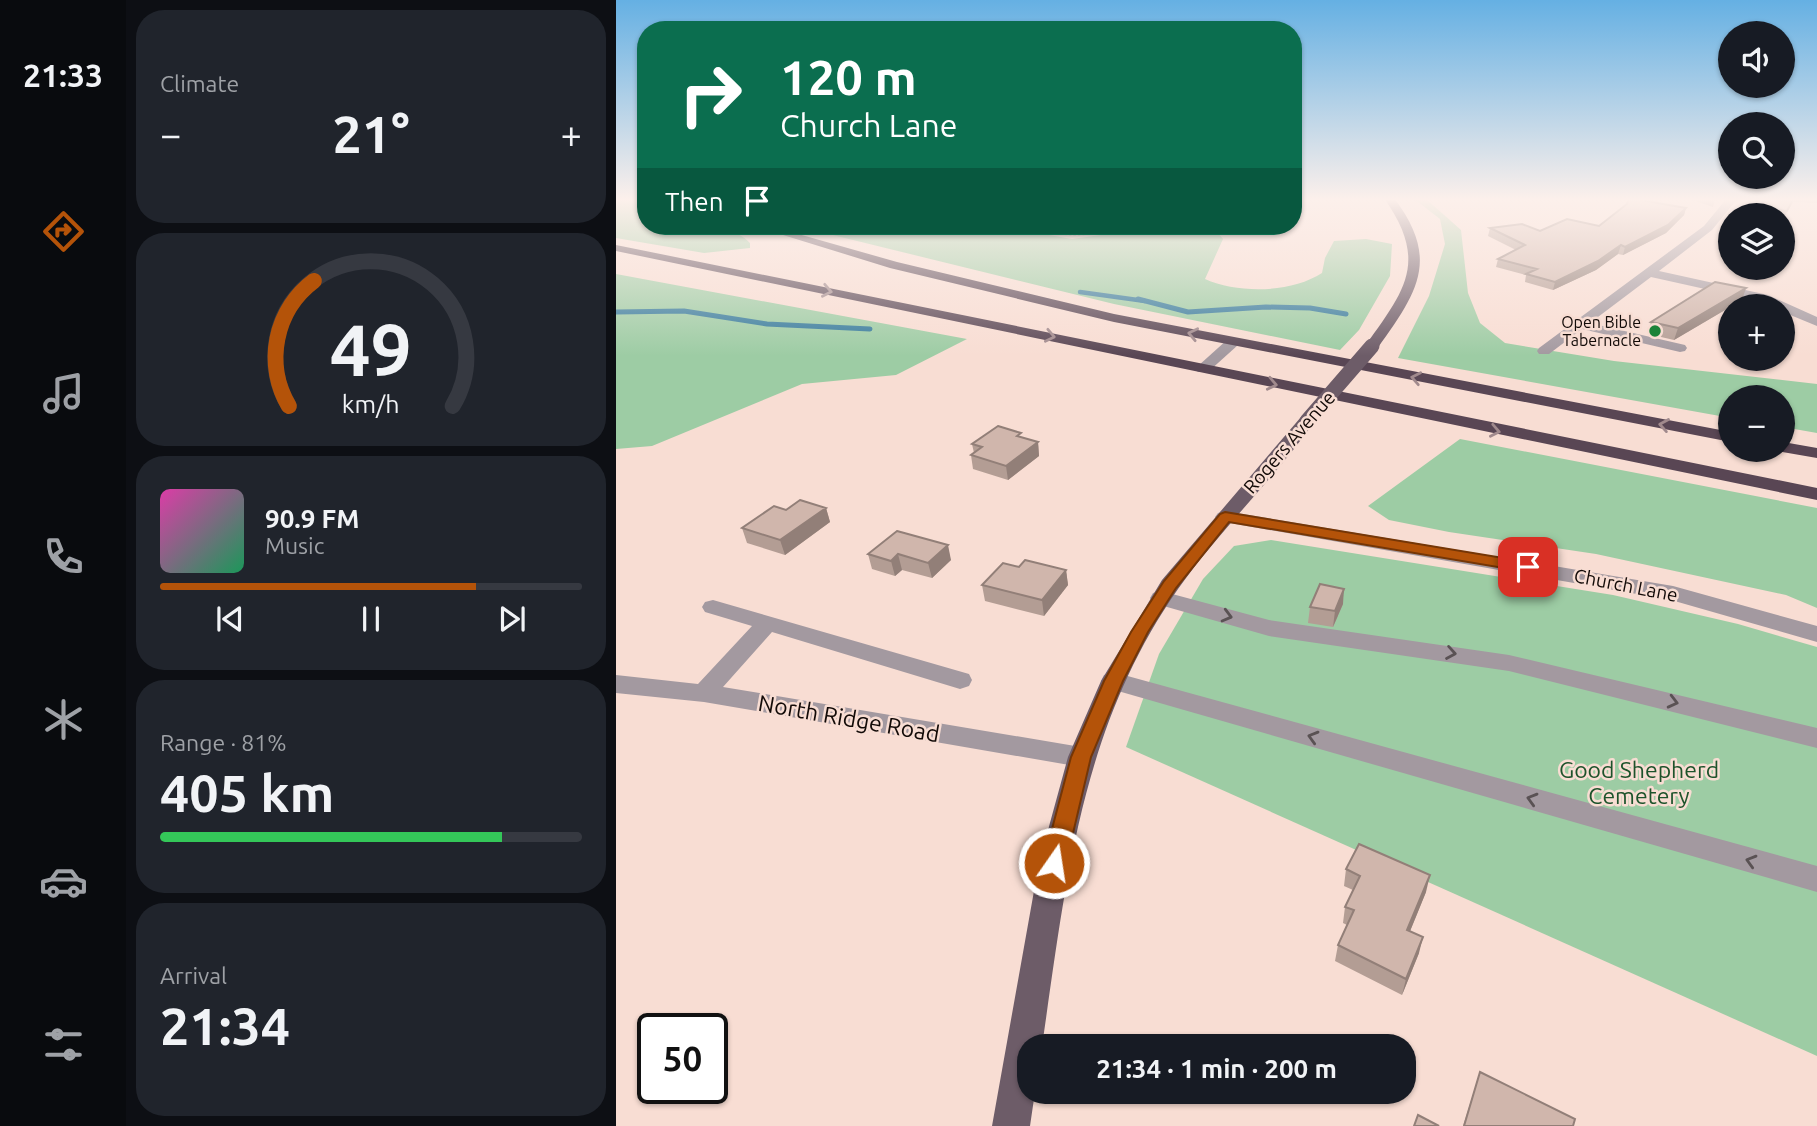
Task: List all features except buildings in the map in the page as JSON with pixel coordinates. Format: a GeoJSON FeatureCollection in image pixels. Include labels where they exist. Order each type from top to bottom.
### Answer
{"type":"FeatureCollection","features":[{"type":"Feature","properties":{"kind":"highway"},"geometry":{"type":"LineString","coordinates":[[628,251],[1469,426],[1817,494]]}},
{"type":"Feature","properties":{"kind":"highway"},"geometry":{"type":"LineString","coordinates":[[845,251],[1011,295],[1233,342],[1718,435]]}},
{"type":"Feature","properties":{"kind":"highway"},"geometry":{"type":"LineString","coordinates":[[1795,449],[1817,453]]}},
{"type":"Feature","properties":{"kind":"main road","name":"Rogers Avenue"},"geometry":{"type":"LineString","coordinates":[[1011,1126],[1054,863],[1081,757],[1113,681],[1161,598],[1225,517],[1372,345],[1406,297],[1416,259],[1415,251]]}},
{"type":"Feature","properties":{"kind":"street"},"geometry":{"type":"LineString","coordinates":[[1544,351],[1677,251]]}},
{"type":"Feature","properties":{"kind":"street"},"geometry":{"type":"LineString","coordinates":[[1647,272],[1763,298],[1816,322]]}},
{"type":"Feature","properties":{"kind":"street"},"geometry":{"type":"LineString","coordinates":[[1579,324],[1621,337],[1680,348]]}},
{"type":"Feature","properties":{"kind":"street"},"geometry":{"type":"LineString","coordinates":[[1203,369],[1233,342]]}},
{"type":"Feature","properties":{"kind":"street","name":"Church Lane"},"geometry":{"type":"LineString","coordinates":[[1225,517],[1673,593],[1817,634]]}},
{"type":"Feature","properties":{"kind":"street"},"geometry":{"type":"LineString","coordinates":[[1161,598],[1300,634],[1433,650],[1509,663],[1817,738]]}},
{"type":"Feature","properties":{"kind":"street"},"geometry":{"type":"LineString","coordinates":[[713,607],[960,680]]}},
{"type":"Feature","properties":{"kind":"street"},"geometry":{"type":"LineString","coordinates":[[704,693],[768,623]]}},
{"type":"Feature","properties":{"kind":"street"},"geometry":{"type":"LineString","coordinates":[[1113,681],[1817,879]]}},
{"type":"Feature","properties":{"kind":"street","name":"North Ridge Road"},"geometry":{"type":"LineString","coordinates":[[616,684],[704,693],[1081,757]]}},
{"type":"Feature","properties":{"kind":"green space"},"geometry":{"type":"Polygon","coordinates":[[[690,251],[727,251],[704,253],[690,251]]]}},
{"type":"Feature","properties":{"kind":"green space"},"geometry":{"type":"Polygon","coordinates":[[[896,251],[1218,251],[1205,279],[1233,287],[1265,289],[1295,284],[1322,273],[1329,251],[1392,251],[1390,276],[1359,330],[1340,350],[1114,304],[896,251]]]}},
{"type":"Feature","properties":{"kind":"green space"},"geometry":{"type":"Polygon","coordinates":[[[1443,251],[1463,251],[1468,293],[1480,323],[1505,343],[1614,361],[1817,384],[1817,433],[1795,429],[1795,385],[1718,385],[1718,416],[1398,358],[1429,296],[1443,251]]]}},
{"type":"Feature","properties":{"kind":"green space"},"geometry":{"type":"Polygon","coordinates":[[[616,274],[967,339],[896,375],[802,384],[652,446],[616,449],[616,274]]]}},
{"type":"Feature","properties":{"kind":"green space"},"geometry":{"type":"Polygon","coordinates":[[[1460,439],[1817,508],[1817,608],[1786,595],[1596,554],[1449,532],[1389,520],[1368,506],[1460,439]]]}},
{"type":"Feature","properties":{"kind":"green space","name":"Good Shepherd Cemetery"},"geometry":{"type":"Polygon","coordinates":[[[1271,540],[1613,595],[1738,624],[1817,647],[1817,1056],[1126,747],[1159,654],[1203,579],[1234,546],[1271,540]]]}},
{"type":"Feature","properties":{"kind":"waterway"},"geometry":{"type":"LineString","coordinates":[[1080,292],[1145,301]]}},
{"type":"Feature","properties":{"kind":"waterway"},"geometry":{"type":"LineString","coordinates":[[1138,299],[1188,312],[1266,307],[1310,308],[1346,314]]}},
{"type":"Feature","properties":{"kind":"waterway"},"geometry":{"type":"LineString","coordinates":[[616,312],[684,311],[767,324],[870,329]]}},
{"type":"Feature","properties":{"kind":"place","name":"Open Bible Tabernacle"},"geometry":{"type":"Point","coordinates":[1655,331]}},
{"type":"Feature","properties":{"kind":"route"},"geometry":{"type":"LineString","coordinates":[[1054,863],[1081,757],[1113,681],[1170,585],[1225,517],[1528,567]]}}]}
